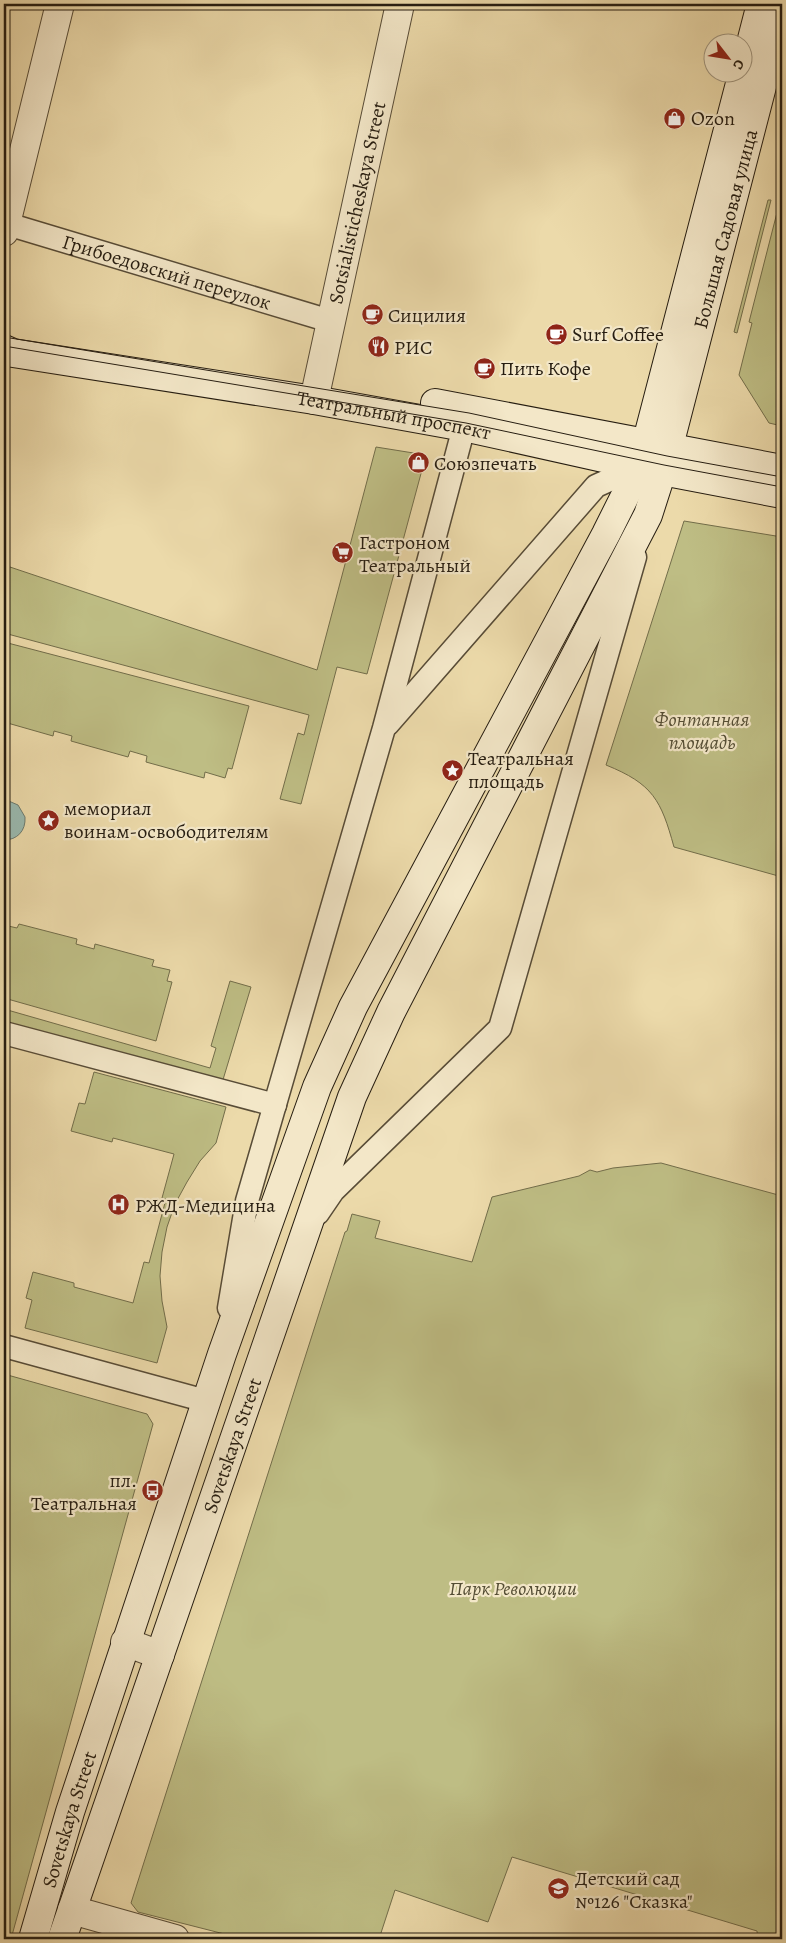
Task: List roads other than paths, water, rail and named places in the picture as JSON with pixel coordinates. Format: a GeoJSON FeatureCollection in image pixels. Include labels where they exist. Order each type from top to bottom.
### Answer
{"type":"FeatureCollection","features":[{"type":"Feature","properties":{"kind":"main road"},"geometry":{"type":"LineString","coordinates":[[4,227],[60,4]]}},
{"type":"Feature","properties":{"kind":"main road","name":"Sotsialisticheskaya Street"},"geometry":{"type":"LineString","coordinates":[[315,392],[400,4]]}},
{"type":"Feature","properties":{"kind":"main road","name":"Большая Садовая улица"},"geometry":{"type":"LineString","coordinates":[[753,32],[761,4]]}},
{"type":"Feature","properties":{"kind":"main road","name":"Большая Садовая улица"},"geometry":{"type":"LineString","coordinates":[[654,458],[782,9]]}},
{"type":"Feature","properties":{"kind":"main road","name":"Большая Садовая улица"},"geometry":{"type":"LineString","coordinates":[[654,458],[740,82]]}},
{"type":"Feature","properties":{"kind":"main road","name":"Театральный проспект"},"geometry":{"type":"LineString","coordinates":[[4,336],[15,336],[315,392],[464,427],[654,458],[782,469]]}},
{"type":"Feature","properties":{"kind":"main road","name":"Театральный проспект"},"geometry":{"type":"LineString","coordinates":[[4,349],[13,353],[315,392],[471,409],[782,494]]}},
{"type":"Feature","properties":{"kind":"main road"},"geometry":{"type":"LineString","coordinates":[[304,1235],[352,1098],[391,1012],[648,515],[654,458]]}},
{"type":"Feature","properties":{"kind":"main road"},"geometry":{"type":"LineString","coordinates":[[222,1354],[317,1087],[352,1007],[606,534],[654,458]]}},
{"type":"Feature","properties":{"kind":"main road","name":"Sovetskaya Street"},"geometry":{"type":"LineString","coordinates":[[62,1939],[304,1235]]}},
{"type":"Feature","properties":{"kind":"main road","name":"Sovetskaya Street"},"geometry":{"type":"LineString","coordinates":[[33,1939],[70,1812],[222,1354]]}},
{"type":"Feature","properties":{"kind":"main road"},"geometry":{"type":"LineString","coordinates":[[125,1642],[160,1655]]}},
{"type":"Feature","properties":{"kind":"main road"},"geometry":{"type":"LineString","coordinates":[[72,1910],[175,1939]]}},
{"type":"Feature","properties":{"kind":"street","name":"Грибоедовский переулок"},"geometry":{"type":"LineString","coordinates":[[4,227],[330,321]]}},
{"type":"Feature","properties":{"kind":"street"},"geometry":{"type":"LineString","coordinates":[[222,1354],[247,1201],[384,728],[464,427]]}},
{"type":"Feature","properties":{"kind":"street"},"geometry":{"type":"LineString","coordinates":[[384,728],[596,486],[654,458]]}},
{"type":"Feature","properties":{"kind":"street"},"geometry":{"type":"LineString","coordinates":[[304,1235],[333,1191],[500,1028],[648,515]]}},
{"type":"Feature","properties":{"kind":"street"},"geometry":{"type":"LineString","coordinates":[[4,1033],[275,1105]]}},
{"type":"Feature","properties":{"kind":"street"},"geometry":{"type":"LineString","coordinates":[[4,1346],[206,1401]]}},
{"type":"Feature","properties":{"kind":"water"},"geometry":{"type":"Polygon","coordinates":[[[4,799],[18,805],[25,817],[24,826],[20,834],[9,840],[4,840],[4,799]]]}},
{"type":"Feature","properties":{"kind":"tram line"},"geometry":{"type":"LineString","coordinates":[[4,337],[469,413],[667,456],[782,477]]}},
{"type":"Feature","properties":{"kind":"tram line"},"geometry":{"type":"LineString","coordinates":[[4,346],[466,423],[664,465],[782,487]]}},
{"type":"Feature","properties":{"kind":"place","name":"Ozon"},"geometry":{"type":"Point","coordinates":[675,118]}},
{"type":"Feature","properties":{"kind":"place","name":"Сицилия"},"geometry":{"type":"Point","coordinates":[372,315]}},
{"type":"Feature","properties":{"kind":"place","name":"Surf Coffee"},"geometry":{"type":"Point","coordinates":[556,334]}},
{"type":"Feature","properties":{"kind":"place","name":"РИС"},"geometry":{"type":"Point","coordinates":[378,347]}},
{"type":"Feature","properties":{"kind":"place","name":"Пить Кофе"},"geometry":{"type":"Point","coordinates":[484,368]}},
{"type":"Feature","properties":{"kind":"place","name":"Союзпечать"},"geometry":{"type":"Point","coordinates":[418,463]}},
{"type":"Feature","properties":{"kind":"place","name":"Гастроном Театральный"},"geometry":{"type":"Point","coordinates":[343,553]}},
{"type":"Feature","properties":{"kind":"place","name":"Театральная площадь"},"geometry":{"type":"Point","coordinates":[452,770]}},
{"type":"Feature","properties":{"kind":"place","name":"мемориал воинам-освободителям"},"geometry":{"type":"Point","coordinates":[48,820]}},
{"type":"Feature","properties":{"kind":"place","name":"РЖД-Медицина"},"geometry":{"type":"Point","coordinates":[119,1205]}},
{"type":"Feature","properties":{"kind":"place","name":"пл. Театральная"},"geometry":{"type":"Point","coordinates":[153,1491]}},
{"type":"Feature","properties":{"kind":"place","name":"Детский сад №126 \"Сказка\""},"geometry":{"type":"Point","coordinates":[559,1889]}},
{"type":"Feature","properties":{"kind":"park label","name":"Фонтанная площадь"},"geometry":{"type":"Point","coordinates":[702,730]}},
{"type":"Feature","properties":{"kind":"park label","name":"Парк Революции"},"geometry":{"type":"Point","coordinates":[513,1588]}}]}
